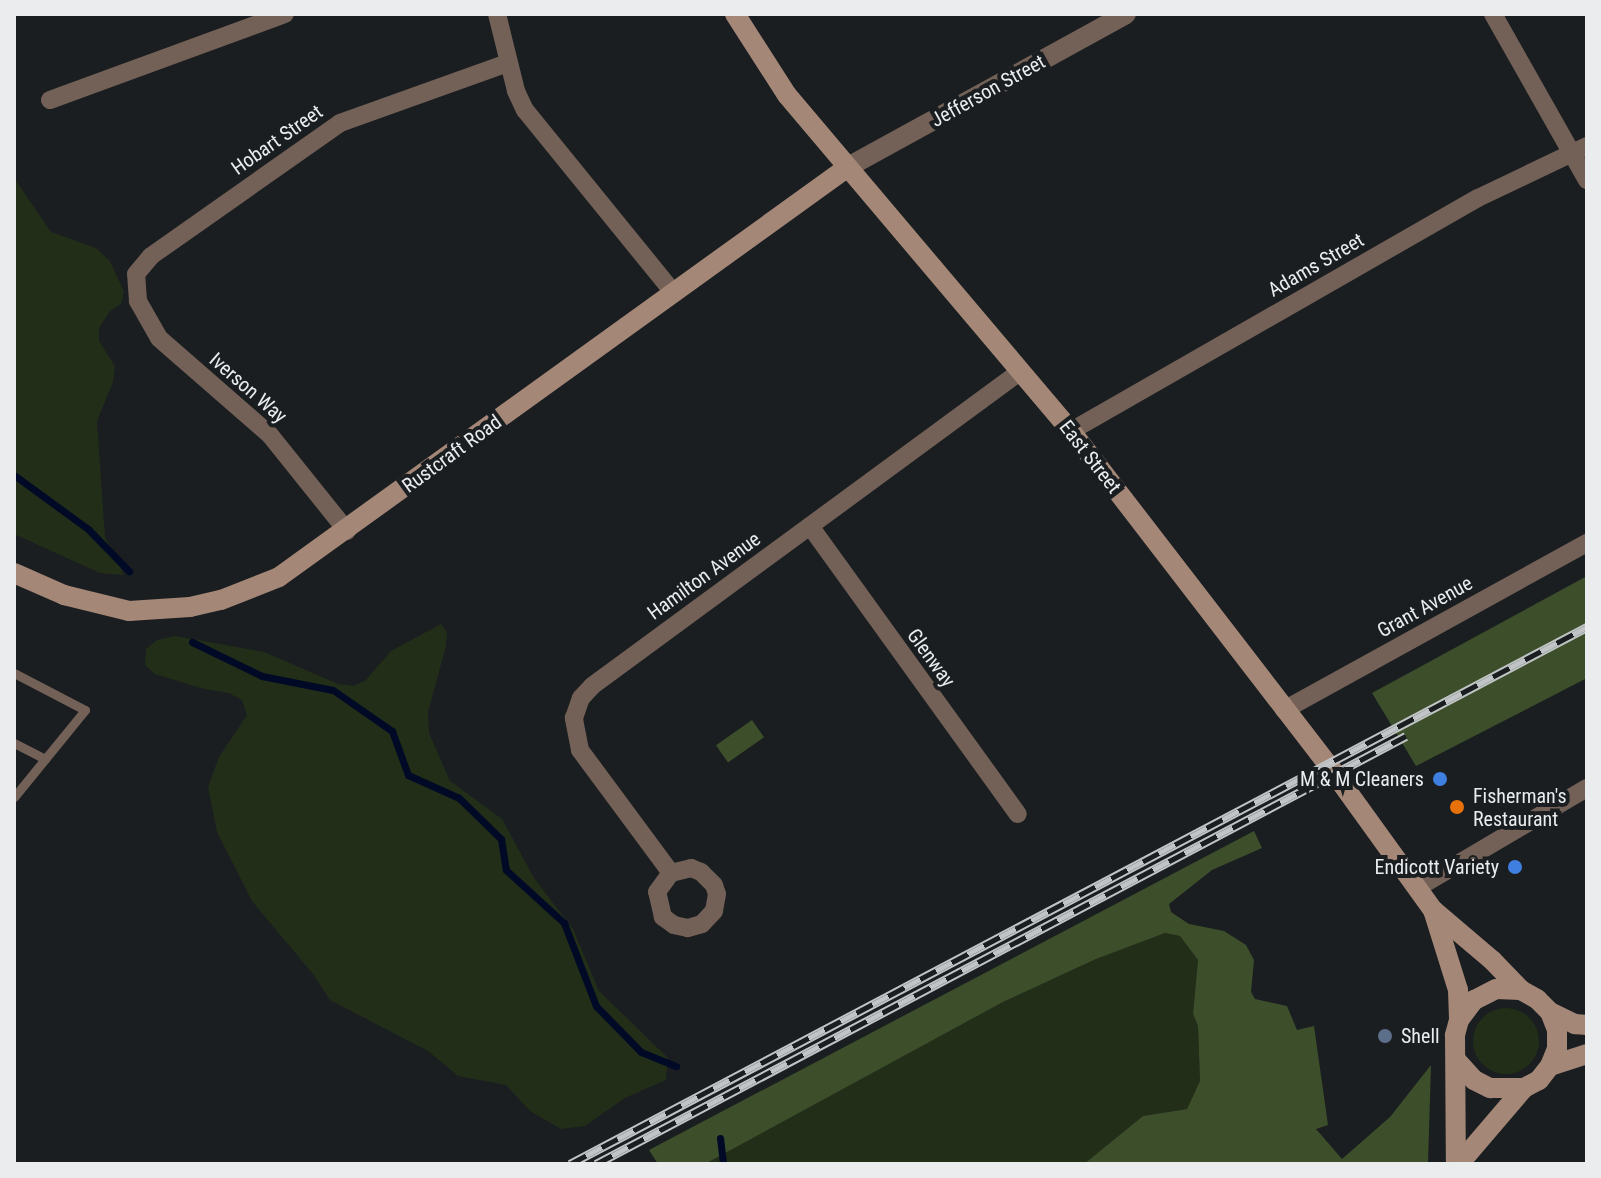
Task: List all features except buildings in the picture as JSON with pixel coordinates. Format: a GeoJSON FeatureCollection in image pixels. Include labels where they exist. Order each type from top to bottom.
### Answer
{"type":"FeatureCollection","features":[{"type":"Feature","properties":{"kind":"main road","name":"East Street"},"geometry":{"type":"LineString","coordinates":[[735,14],[779,84],[1071,431],[1433,910],[1521,990]]}},
{"type":"Feature","properties":{"kind":"main road","name":"Rustcraft Road"},"geometry":{"type":"LineString","coordinates":[[14,573],[98,605],[129,611],[190,607],[221,600],[279,577],[347,531],[848,167]]}},
{"type":"Feature","properties":{"kind":"main road","name":"East Street"},"geometry":{"type":"LineString","coordinates":[[1433,910],[1458,990],[1459,1020]]}},
{"type":"Feature","properties":{"kind":"main road"},"geometry":{"type":"LineString","coordinates":[[1496,989],[1521,990],[1537,999],[1550,1012],[1557,1030],[1557,1049],[1550,1066],[1539,1080],[1524,1088],[1458,1164],[1456,1060],[1459,1020],[1474,1000],[1496,989]]}},
{"type":"Feature","properties":{"kind":"main road"},"geometry":{"type":"LineString","coordinates":[[1550,1012],[1587,1025]]}},
{"type":"Feature","properties":{"kind":"main road"},"geometry":{"type":"LineString","coordinates":[[1550,1066],[1587,1054]]}},
{"type":"Feature","properties":{"kind":"main road"},"geometry":{"type":"LineString","coordinates":[[1456,1060],[1474,1080],[1490,1088],[1524,1088]]}},
{"type":"Feature","properties":{"kind":"street"},"geometry":{"type":"LineString","coordinates":[[50,100],[285,14]]}},
{"type":"Feature","properties":{"kind":"street"},"geometry":{"type":"LineString","coordinates":[[497,14],[516,91],[539,132],[673,292]]}},
{"type":"Feature","properties":{"kind":"street","name":"Jefferson Street"},"geometry":{"type":"LineString","coordinates":[[848,167],[1126,14]]}},
{"type":"Feature","properties":{"kind":"street"},"geometry":{"type":"LineString","coordinates":[[1493,14],[1580,150],[1587,180]]}},
{"type":"Feature","properties":{"kind":"street","name":"Hobart Street"},"geometry":{"type":"LineString","coordinates":[[136,274],[151,256],[340,123],[508,63]]}},
{"type":"Feature","properties":{"kind":"street","name":"Adams Street"},"geometry":{"type":"LineString","coordinates":[[1071,431],[1478,198],[1580,150]]}},
{"type":"Feature","properties":{"kind":"street","name":"Iverson Way"},"geometry":{"type":"LineString","coordinates":[[136,274],[138,301],[159,338],[270,435],[347,531]]}},
{"type":"Feature","properties":{"kind":"street","name":"Hamilton Avenue"},"geometry":{"type":"LineString","coordinates":[[671,873],[580,750],[574,718],[581,698],[592,686],[1021,371]]}},
{"type":"Feature","properties":{"kind":"street","name":"Glenway"},"geometry":{"type":"LineString","coordinates":[[810,526],[1018,814]]}},
{"type":"Feature","properties":{"kind":"street","name":"Grant Avenue"},"geometry":{"type":"LineString","coordinates":[[1284,710],[1587,543]]}},
{"type":"Feature","properties":{"kind":"street"},"geometry":{"type":"LineString","coordinates":[[1417,888],[1587,788]]}},
{"type":"Feature","properties":{"kind":"lane"},"geometry":{"type":"LineString","coordinates":[[14,673],[85,710],[14,797]]}},
{"type":"Feature","properties":{"kind":"lane"},"geometry":{"type":"LineString","coordinates":[[14,743],[45,759]]}},
{"type":"Feature","properties":{"kind":"green space"},"geometry":{"type":"Polygon","coordinates":[[[14,178],[51,232],[96,248],[110,261],[124,292],[121,304],[110,311],[99,328],[99,341],[115,366],[113,382],[97,421],[105,537],[124,575],[100,573],[14,534],[14,178]]]}},
{"type":"Feature","properties":{"kind":"green space"},"geometry":{"type":"Polygon","coordinates":[[[1587,576],[1587,678],[1416,766],[1372,693],[1587,576]]]}},
{"type":"Feature","properties":{"kind":"green space"},"geometry":{"type":"Polygon","coordinates":[[[441,624],[447,632],[446,646],[428,712],[429,733],[450,781],[502,819],[534,878],[573,929],[599,991],[668,1058],[666,1080],[625,1098],[585,1126],[561,1129],[530,1111],[506,1085],[458,1076],[428,1051],[330,1000],[313,974],[252,901],[217,832],[208,787],[219,757],[247,715],[242,700],[229,693],[155,674],[145,665],[146,649],[157,640],[175,636],[264,652],[338,684],[353,686],[365,681],[391,651],[441,624]]]}},
{"type":"Feature","properties":{"kind":"green space"},"geometry":{"type":"Polygon","coordinates":[[[752,720],[764,737],[728,762],[716,745],[752,720]]]}},
{"type":"Feature","properties":{"kind":"green space"},"geometry":{"type":"Polygon","coordinates":[[[1254,831],[1262,848],[1212,870],[1169,904],[1171,912],[1189,924],[1224,931],[1246,945],[1254,960],[1251,992],[1255,999],[1287,1006],[1297,1030],[1314,1026],[1328,1125],[1316,1129],[1342,1159],[1390,1117],[1431,1065],[1428,1164],[1084,1164],[1143,1116],[1187,1109],[1200,1081],[1198,1026],[1193,1014],[1198,960],[1180,936],[1165,933],[1096,959],[1003,1002],[705,1164],[658,1164],[649,1150],[1254,831]]]}},
{"type":"Feature","properties":{"kind":"green space"},"geometry":{"type":"Polygon","coordinates":[[[1164,933],[1180,936],[1198,960],[1193,1014],[1198,1026],[1200,1081],[1187,1109],[1143,1116],[1084,1164],[705,1164],[1003,1002],[1096,959],[1164,933]]]}},
{"type":"Feature","properties":{"kind":"green space"},"geometry":{"type":"Polygon","coordinates":[[[1499,1008],[1513,1008],[1525,1013],[1534,1022],[1539,1041],[1537,1054],[1530,1065],[1513,1074],[1499,1074],[1487,1069],[1478,1060],[1473,1048],[1473,1034],[1478,1022],[1487,1013],[1499,1008]]]}},
{"type":"Feature","properties":{"kind":"waterway"},"geometry":{"type":"LineString","coordinates":[[14,475],[88,529],[129,571]]}},
{"type":"Feature","properties":{"kind":"waterway"},"geometry":{"type":"LineString","coordinates":[[192,642],[262,676],[333,690],[392,731],[408,775],[459,798],[501,839],[506,870],[564,923],[596,1006],[641,1052],[676,1066]]}},
{"type":"Feature","properties":{"kind":"waterway"},"geometry":{"type":"LineString","coordinates":[[720,1138],[723,1164]]}},
{"type":"Feature","properties":{"kind":"railway"},"geometry":{"type":"LineString","coordinates":[[570,1164],[1587,627]]}},
{"type":"Feature","properties":{"kind":"railway"},"geometry":{"type":"LineString","coordinates":[[596,1164],[1406,736]]}},
{"type":"Feature","properties":{"kind":"place","name":"M & M Cleaners"},"geometry":{"type":"Point","coordinates":[1440,779]}},
{"type":"Feature","properties":{"kind":"place","name":"Fisherman's Restaurant"},"geometry":{"type":"Point","coordinates":[1457,807]}},
{"type":"Feature","properties":{"kind":"place","name":"Endicott Variety"},"geometry":{"type":"Point","coordinates":[1515,867]}},
{"type":"Feature","properties":{"kind":"place","name":"Shell"},"geometry":{"type":"Point","coordinates":[1385,1036]}}]}
